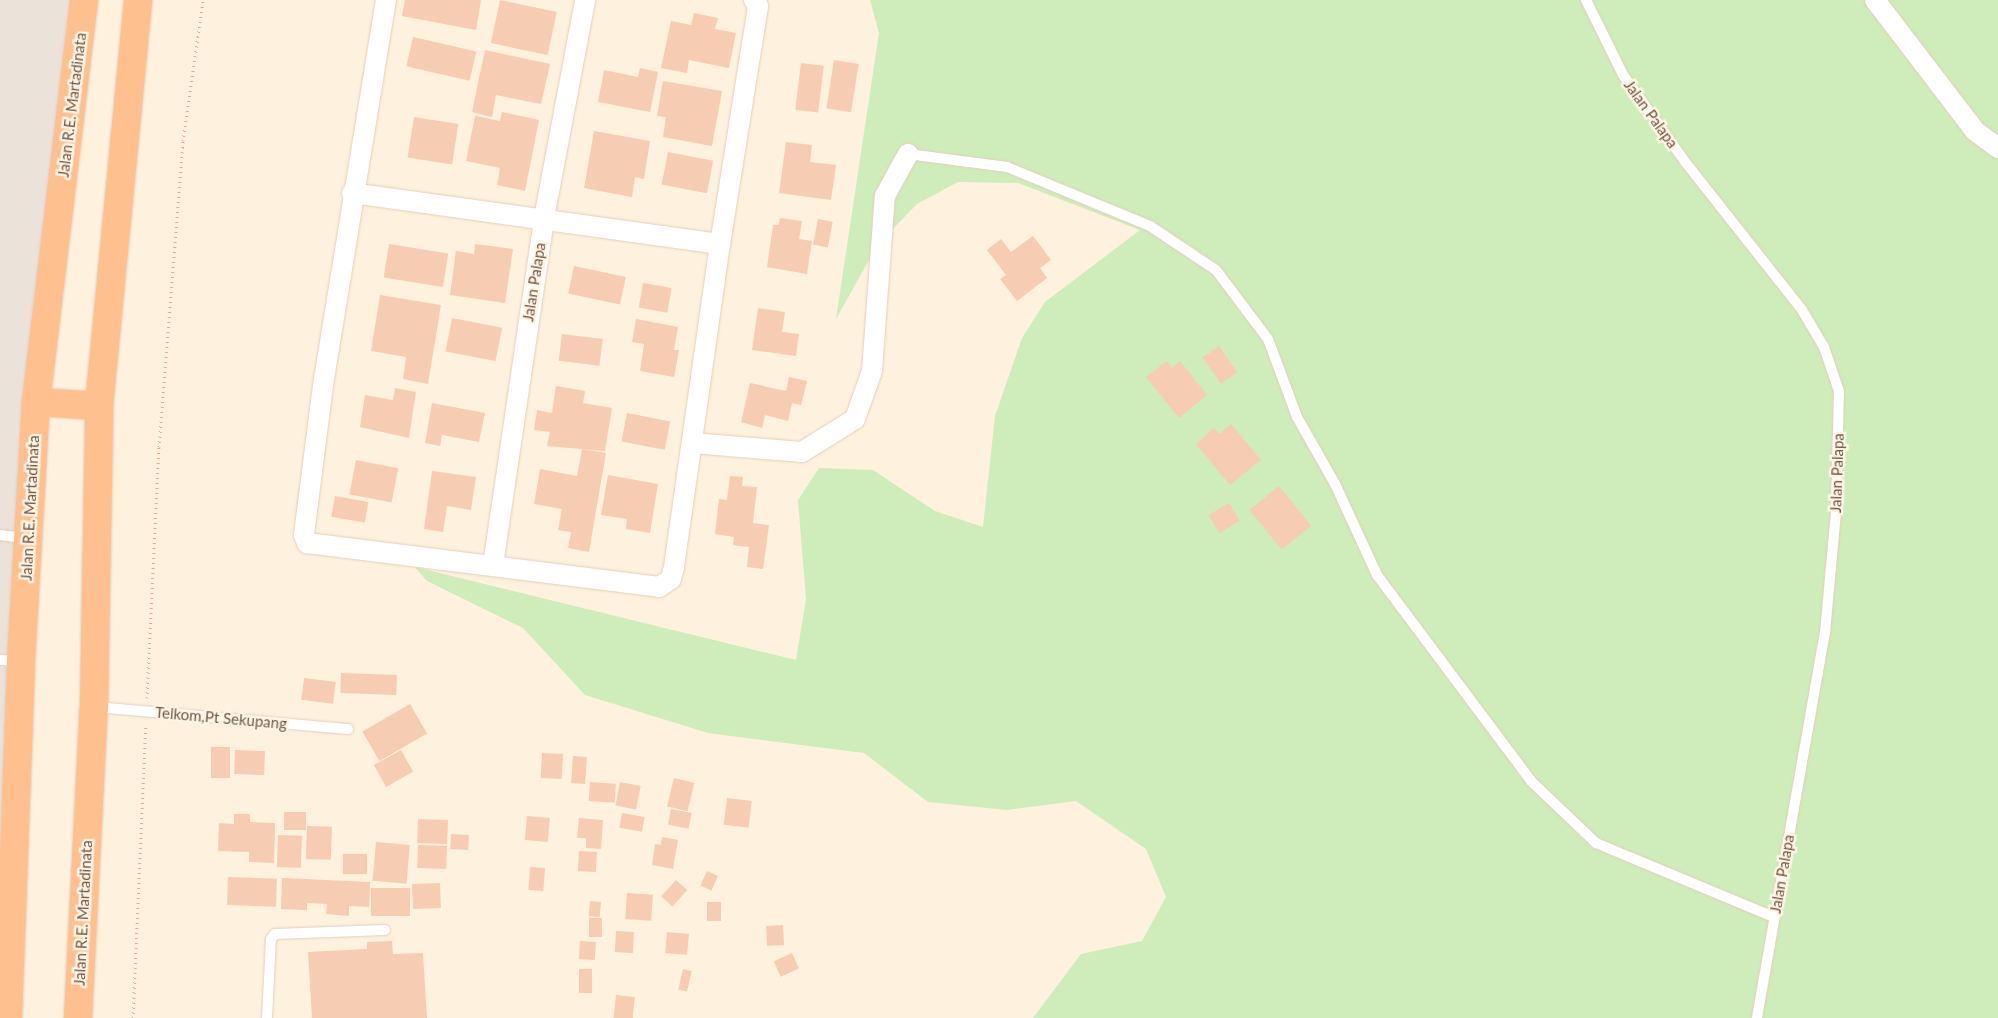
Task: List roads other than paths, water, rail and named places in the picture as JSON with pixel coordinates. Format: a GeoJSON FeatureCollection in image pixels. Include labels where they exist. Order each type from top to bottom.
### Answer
{"type":"FeatureCollection","features":[{"type":"Feature","properties":{"kind":"highway","name":"Jalan R.E. Martadinata"},"geometry":{"type":"LineString","coordinates":[[8,1018],[11,660],[27,538],[36,402],[84,0]]}},
{"type":"Feature","properties":{"kind":"highway","name":"Jalan R.E. Martadinata"},"geometry":{"type":"LineString","coordinates":[[78,1018],[94,707],[99,406],[138,0]]}},
{"type":"Feature","properties":{"kind":"highway"},"geometry":{"type":"LineString","coordinates":[[36,402],[99,406]]}},
{"type":"Feature","properties":{"kind":"street"},"geometry":{"type":"LineString","coordinates":[[386,0],[352,193],[304,535],[307,543],[316,546],[493,565],[659,587],[671,579],[674,567],[720,244],[758,6],[754,0]]}},
{"type":"Feature","properties":{"kind":"street","name":"Jalan Palapa"},"geometry":{"type":"LineString","coordinates":[[493,565],[544,218],[585,0]]}},
{"type":"Feature","properties":{"kind":"street"},"geometry":{"type":"LineString","coordinates":[[1875,0],[1975,131],[1998,148]]}},
{"type":"Feature","properties":{"kind":"street"},"geometry":{"type":"LineString","coordinates":[[692,443],[802,452],[855,419],[872,371],[885,196],[908,154]]}},
{"type":"Feature","properties":{"kind":"street"},"geometry":{"type":"LineString","coordinates":[[352,193],[544,218],[720,244]]}},
{"type":"Feature","properties":{"kind":"lane","name":"Jalan Palapa"},"geometry":{"type":"LineString","coordinates":[[1586,0],[1623,75],[1686,163],[1802,310],[1824,347],[1839,391],[1836,512],[1825,632],[1757,1018]]}},
{"type":"Feature","properties":{"kind":"lane"},"geometry":{"type":"LineString","coordinates":[[908,154],[1007,167],[1150,226],[1216,270],[1268,339],[1297,417],[1335,484],[1377,575],[1531,780],[1596,843],[1774,916]]}},
{"type":"Feature","properties":{"kind":"lane"},"geometry":{"type":"LineString","coordinates":[[0,536],[27,538]]}},
{"type":"Feature","properties":{"kind":"lane","name":"Telkom,Pt Sekupang"},"geometry":{"type":"LineString","coordinates":[[94,707],[348,729]]}},
{"type":"Feature","properties":{"kind":"lane"},"geometry":{"type":"LineString","coordinates":[[267,1018],[271,939],[275,934],[385,930]]}}]}
